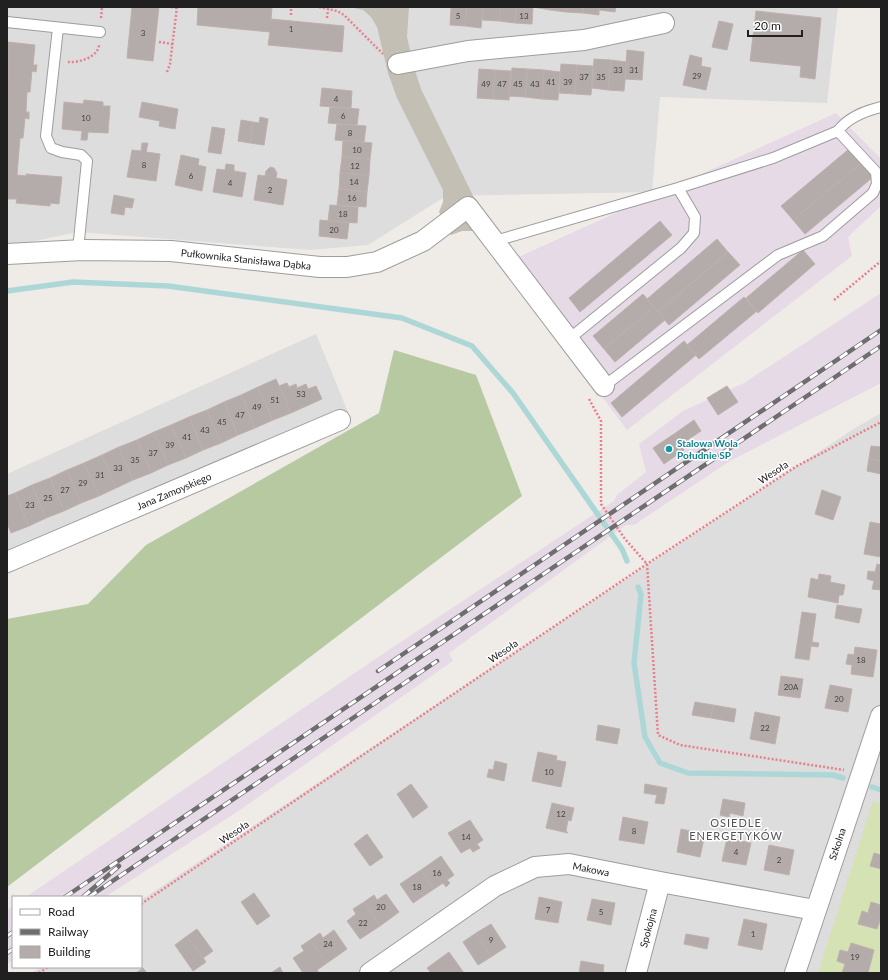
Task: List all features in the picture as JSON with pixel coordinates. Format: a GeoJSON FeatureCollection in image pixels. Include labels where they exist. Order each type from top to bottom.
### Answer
{"type":"FeatureCollection","features":[{"type":"Feature","properties":{"kind":"street"},"geometry":{"type":"LineString","coordinates":[[391,60],[584,40],[664,23]]}},
{"type":"Feature","properties":{"kind":"street","name":"Pułkownika Stanisława Dąbka"},"geometry":{"type":"LineString","coordinates":[[7,254],[78,250],[171,251],[320,267],[347,268],[377,262],[423,241],[468,207],[495,241]]}},
{"type":"Feature","properties":{"kind":"street"},"geometry":{"type":"LineString","coordinates":[[495,241],[604,386]]}},
{"type":"Feature","properties":{"kind":"street","name":"Jana Zamoyskiego"},"geometry":{"type":"LineString","coordinates":[[7,562],[340,420]]}},
{"type":"Feature","properties":{"kind":"street","name":"Szkolna"},"geometry":{"type":"LineString","coordinates":[[795,973],[881,716]]}},
{"type":"Feature","properties":{"kind":"street","name":"Makowa"},"geometry":{"type":"LineString","coordinates":[[370,973],[496,886],[535,867],[569,864],[815,910]]}},
{"type":"Feature","properties":{"kind":"street","name":"Spokojna"},"geometry":{"type":"LineString","coordinates":[[636,973],[660,882]]}},
{"type":"Feature","properties":{"kind":"lane"},"geometry":{"type":"LineString","coordinates":[[7,22],[100,32]]}},
{"type":"Feature","properties":{"kind":"lane"},"geometry":{"type":"LineString","coordinates":[[58,28],[46,136],[51,148],[62,152],[81,155],[87,161],[78,250]]}},
{"type":"Feature","properties":{"kind":"lane"},"geometry":{"type":"LineString","coordinates":[[495,241],[678,188],[773,158],[838,131],[844,122],[867,110],[881,107]]}},
{"type":"Feature","properties":{"kind":"lane"},"geometry":{"type":"LineString","coordinates":[[604,386],[778,255],[823,236],[873,193],[877,184],[876,172],[838,131]]}},
{"type":"Feature","properties":{"kind":"lane"},"geometry":{"type":"LineString","coordinates":[[569,339],[681,248],[694,233],[695,217],[678,188]]}},
{"type":"Feature","properties":{"kind":"path"},"geometry":{"type":"LineString","coordinates":[[167,72],[173,44],[177,7],[171,7]]}},
{"type":"Feature","properties":{"kind":"path"},"geometry":{"type":"LineString","coordinates":[[290,15],[291,7]]}},
{"type":"Feature","properties":{"kind":"path"},"geometry":{"type":"LineString","coordinates":[[319,7],[344,15],[391,60]]}},
{"type":"Feature","properties":{"kind":"path"},"geometry":{"type":"LineString","coordinates":[[327,18],[328,9]]}},
{"type":"Feature","properties":{"kind":"path"},"geometry":{"type":"LineString","coordinates":[[159,42],[173,44]]}},
{"type":"Feature","properties":{"kind":"path"},"geometry":{"type":"LineString","coordinates":[[834,300],[881,261]]}},
{"type":"Feature","properties":{"kind":"path"},"geometry":{"type":"LineString","coordinates":[[586,393],[601,420],[601,504],[625,539],[647,564],[658,735],[680,745],[861,772]]}},
{"type":"Feature","properties":{"kind":"path","name":"Wesoła"},"geometry":{"type":"LineString","coordinates":[[142,903],[647,564],[797,466],[881,422]]}},
{"type":"Feature","properties":{"kind":"shaded area"},"geometry":{"type":"Polygon","coordinates":[[[7,7],[838,7],[827,103],[660,97],[652,192],[446,196],[368,245],[310,250],[77,232],[7,247],[7,7]]]}},
{"type":"Feature","properties":{"kind":"shaded area"},"geometry":{"type":"Polygon","coordinates":[[[350,7],[409,7],[407,37],[414,67],[421,89],[479,208],[475,231],[462,231],[451,235],[439,212],[443,202],[443,190],[397,98],[388,73],[377,27],[371,17],[363,10],[350,7]]]}},
{"type":"Feature","properties":{"kind":"shaded area"},"geometry":{"type":"Polygon","coordinates":[[[836,113],[881,159],[881,206],[848,237],[852,256],[627,430],[503,264],[836,113]]]}},
{"type":"Feature","properties":{"kind":"shaded area"},"geometry":{"type":"Polygon","coordinates":[[[881,293],[881,383],[730,461],[634,525],[626,525],[449,653],[453,661],[237,812],[107,896],[27,896],[390,649],[614,501],[617,495],[646,472],[639,444],[683,411],[744,383],[881,293]]]}},
{"type":"Feature","properties":{"kind":"shaded area"},"geometry":{"type":"Polygon","coordinates":[[[316,334],[348,412],[7,575],[7,474],[316,334]]]}},
{"type":"Feature","properties":{"kind":"shaded area"},"geometry":{"type":"Polygon","coordinates":[[[881,413],[881,973],[31,973],[38,968],[142,968],[142,899],[852,430],[881,413]]]}},
{"type":"Feature","properties":{"kind":"shaded area"},"geometry":{"type":"Polygon","coordinates":[[[12,907],[12,961],[7,964],[7,910],[12,907]]]}},
{"type":"Feature","properties":{"kind":"green space"},"geometry":{"type":"Polygon","coordinates":[[[394,350],[476,375],[522,496],[7,887],[7,619],[88,604],[146,545],[379,413],[394,350]]]}},
{"type":"Feature","properties":{"kind":"green space"},"geometry":{"type":"Polygon","coordinates":[[[873,801],[881,805],[881,973],[818,973],[873,801]]]}},
{"type":"Feature","properties":{"kind":"building"},"geometry":{"type":"Polygon","coordinates":[[[132,7],[159,7],[153,61],[127,58],[132,7]]]}},
{"type":"Feature","properties":{"kind":"building"},"geometry":{"type":"Polygon","coordinates":[[[198,7],[272,7],[271,19],[344,26],[342,52],[268,45],[270,32],[197,25],[198,7]]]}},
{"type":"Feature","properties":{"kind":"building"},"geometry":{"type":"Polygon","coordinates":[[[451,7],[467,7],[465,26],[450,25],[451,7]]]}},
{"type":"Feature","properties":{"kind":"building"},"geometry":{"type":"Polygon","coordinates":[[[467,7],[483,7],[481,28],[465,26],[467,7]]]}},
{"type":"Feature","properties":{"kind":"building"},"geometry":{"type":"Polygon","coordinates":[[[483,7],[500,7],[499,21],[482,20],[483,7]]]}},
{"type":"Feature","properties":{"kind":"building"},"geometry":{"type":"Polygon","coordinates":[[[500,7],[516,7],[515,23],[499,21],[500,7]]]}},
{"type":"Feature","properties":{"kind":"building"},"geometry":{"type":"Polygon","coordinates":[[[516,7],[533,7],[532,24],[515,23],[516,7]]]}},
{"type":"Feature","properties":{"kind":"building"},"geometry":{"type":"Polygon","coordinates":[[[533,7],[550,7],[550,10],[533,7]]]}},
{"type":"Feature","properties":{"kind":"building"},"geometry":{"type":"Polygon","coordinates":[[[550,7],[567,7],[566,12],[550,10],[550,7]]]}},
{"type":"Feature","properties":{"kind":"building"},"geometry":{"type":"Polygon","coordinates":[[[567,7],[583,7],[583,13],[566,12],[567,7]]]}},
{"type":"Feature","properties":{"kind":"building"},"geometry":{"type":"Polygon","coordinates":[[[583,7],[599,7],[599,15],[583,13],[583,7]]]}},
{"type":"Feature","properties":{"kind":"building"},"geometry":{"type":"Polygon","coordinates":[[[599,7],[616,7],[615,12],[599,10],[599,7]]]}},
{"type":"Feature","properties":{"kind":"building"},"geometry":{"type":"Polygon","coordinates":[[[756,11],[821,18],[815,79],[800,77],[801,66],[750,61],[756,11]]]}},
{"type":"Feature","properties":{"kind":"building"},"geometry":{"type":"Polygon","coordinates":[[[719,21],[733,24],[727,50],[712,47],[719,21]]]}},
{"type":"Feature","properties":{"kind":"building"},"geometry":{"type":"Polygon","coordinates":[[[8,42],[35,45],[33,65],[37,65],[36,72],[32,71],[30,92],[27,92],[26,112],[29,112],[29,119],[25,118],[23,138],[20,138],[17,175],[26,176],[26,174],[62,177],[59,204],[50,203],[50,206],[16,203],[17,199],[7,199],[8,42]]]}},
{"type":"Feature","properties":{"kind":"building"},"geometry":{"type":"Polygon","coordinates":[[[627,50],[644,52],[642,80],[625,79],[627,50]]]}},
{"type":"Feature","properties":{"kind":"building"},"geometry":{"type":"Polygon","coordinates":[[[690,55],[702,58],[701,66],[711,68],[706,90],[683,85],[690,55]]]}},
{"type":"Feature","properties":{"kind":"building"},"geometry":{"type":"Polygon","coordinates":[[[594,59],[611,60],[608,90],[592,88],[594,59]]]}},
{"type":"Feature","properties":{"kind":"building"},"geometry":{"type":"Polygon","coordinates":[[[611,60],[627,62],[624,91],[608,90],[611,60]]]}},
{"type":"Feature","properties":{"kind":"building"},"geometry":{"type":"Polygon","coordinates":[[[561,64],[577,65],[575,94],[559,93],[561,64]]]}},
{"type":"Feature","properties":{"kind":"building"},"geometry":{"type":"Polygon","coordinates":[[[577,65],[593,66],[591,95],[575,94],[577,65]]]}},
{"type":"Feature","properties":{"kind":"building"},"geometry":{"type":"Polygon","coordinates":[[[512,68],[528,69],[525,97],[509,96],[512,68]]]}},
{"type":"Feature","properties":{"kind":"building"},"geometry":{"type":"Polygon","coordinates":[[[479,69],[495,70],[493,99],[477,98],[479,69]]]}},
{"type":"Feature","properties":{"kind":"building"},"geometry":{"type":"Polygon","coordinates":[[[528,69],[544,70],[542,99],[525,97],[528,69]]]}},
{"type":"Feature","properties":{"kind":"building"},"geometry":{"type":"Polygon","coordinates":[[[495,70],[511,71],[509,100],[493,99],[495,70]]]}},
{"type":"Feature","properties":{"kind":"building"},"geometry":{"type":"Polygon","coordinates":[[[544,70],[560,72],[558,100],[542,99],[544,70]]]}},
{"type":"Feature","properties":{"kind":"building"},"geometry":{"type":"Polygon","coordinates":[[[322,88],[352,91],[351,108],[320,106],[322,88]]]}},
{"type":"Feature","properties":{"kind":"building"},"geometry":{"type":"Polygon","coordinates":[[[84,100],[103,102],[103,106],[110,106],[108,133],[88,132],[87,140],[81,140],[82,131],[62,129],[64,102],[83,104],[84,100]]]}},
{"type":"Feature","properties":{"kind":"building"},"geometry":{"type":"Polygon","coordinates":[[[142,102],[178,109],[175,129],[159,126],[160,121],[139,117],[142,102]]]}},
{"type":"Feature","properties":{"kind":"building"},"geometry":{"type":"Polygon","coordinates":[[[330,107],[359,109],[357,125],[328,123],[330,107]]]}},
{"type":"Feature","properties":{"kind":"building"},"geometry":{"type":"Polygon","coordinates":[[[260,117],[268,119],[264,145],[250,143],[253,122],[259,123],[260,117]]]}},
{"type":"Feature","properties":{"kind":"building"},"geometry":{"type":"Polygon","coordinates":[[[241,120],[253,122],[250,143],[238,141],[241,120]]]}},
{"type":"Feature","properties":{"kind":"building"},"geometry":{"type":"Polygon","coordinates":[[[337,124],[366,126],[364,142],[335,140],[337,124]]]}},
{"type":"Feature","properties":{"kind":"building"},"geometry":{"type":"Polygon","coordinates":[[[212,127],[225,129],[221,154],[208,152],[212,127]]]}},
{"type":"Feature","properties":{"kind":"building"},"geometry":{"type":"Polygon","coordinates":[[[343,140],[372,143],[370,159],[342,157],[343,140]]]}},
{"type":"Feature","properties":{"kind":"building"},"geometry":{"type":"Polygon","coordinates":[[[142,143],[148,143],[146,152],[160,154],[156,181],[127,177],[132,150],[141,151],[142,143]]]}},
{"type":"Feature","properties":{"kind":"building"},"geometry":{"type":"Polygon","coordinates":[[[849,149],[861,163],[793,220],[781,206],[849,149]]]}},
{"type":"Feature","properties":{"kind":"building"},"geometry":{"type":"Polygon","coordinates":[[[181,155],[199,159],[198,165],[206,167],[202,191],[175,185],[181,155]]]}},
{"type":"Feature","properties":{"kind":"building"},"geometry":{"type":"Polygon","coordinates":[[[342,157],[370,159],[369,175],[340,173],[342,157]]]}},
{"type":"Feature","properties":{"kind":"building"},"geometry":{"type":"Polygon","coordinates":[[[861,163],[873,177],[805,234],[793,220],[861,163]]]}},
{"type":"Feature","properties":{"kind":"building"},"geometry":{"type":"Polygon","coordinates":[[[226,164],[234,165],[234,171],[246,173],[242,197],[213,192],[217,169],[225,170],[226,164]]]}},
{"type":"Feature","properties":{"kind":"building"},"geometry":{"type":"Polygon","coordinates":[[[270,167],[274,168],[277,173],[276,178],[287,180],[283,205],[254,200],[258,175],[265,176],[266,171],[270,167]]]}},
{"type":"Feature","properties":{"kind":"building"},"geometry":{"type":"Polygon","coordinates":[[[340,173],[369,175],[367,192],[339,189],[340,173]]]}},
{"type":"Feature","properties":{"kind":"building"},"geometry":{"type":"Polygon","coordinates":[[[339,189],[367,192],[366,207],[337,205],[339,189]]]}},
{"type":"Feature","properties":{"kind":"building"},"geometry":{"type":"Polygon","coordinates":[[[114,195],[134,199],[132,208],[125,207],[124,215],[111,213],[114,195]]]}},
{"type":"Feature","properties":{"kind":"building"},"geometry":{"type":"Polygon","coordinates":[[[330,205],[358,207],[357,223],[328,221],[330,205]]]}},
{"type":"Feature","properties":{"kind":"building"},"geometry":{"type":"Polygon","coordinates":[[[320,220],[349,223],[347,239],[319,236],[320,220]]]}},
{"type":"Feature","properties":{"kind":"building"},"geometry":{"type":"Polygon","coordinates":[[[660,221],[672,235],[580,312],[569,298],[660,221]]]}},
{"type":"Feature","properties":{"kind":"building"},"geometry":{"type":"Polygon","coordinates":[[[717,239],[728,252],[658,312],[647,299],[717,239]]]}},
{"type":"Feature","properties":{"kind":"building"},"geometry":{"type":"Polygon","coordinates":[[[803,250],[815,264],[758,313],[746,298],[803,250]]]}},
{"type":"Feature","properties":{"kind":"building"},"geometry":{"type":"Polygon","coordinates":[[[728,252],[740,265],[669,325],[658,312],[728,252]]]}},
{"type":"Feature","properties":{"kind":"building"},"geometry":{"type":"Polygon","coordinates":[[[643,294],[654,307],[604,349],[593,336],[643,294]]]}},
{"type":"Feature","properties":{"kind":"building"},"geometry":{"type":"Polygon","coordinates":[[[744,297],[757,311],[699,359],[687,345],[744,297]]]}},
{"type":"Feature","properties":{"kind":"building"},"geometry":{"type":"Polygon","coordinates":[[[654,307],[665,320],[615,362],[604,349],[654,307]]]}},
{"type":"Feature","properties":{"kind":"building"},"geometry":{"type":"Polygon","coordinates":[[[684,341],[696,355],[622,417],[611,403],[684,341]]]}},
{"type":"Feature","properties":{"kind":"building"},"geometry":{"type":"Polygon","coordinates":[[[276,379],[291,413],[273,420],[258,387],[276,379]]]}},
{"type":"Feature","properties":{"kind":"building"},"geometry":{"type":"Polygon","coordinates":[[[287,383],[289,387],[296,384],[297,388],[306,384],[308,389],[316,386],[322,399],[291,413],[279,386],[287,383]]]}},
{"type":"Feature","properties":{"kind":"building"},"geometry":{"type":"Polygon","coordinates":[[[727,386],[738,402],[718,415],[707,398],[727,386]]]}},
{"type":"Feature","properties":{"kind":"building"},"geometry":{"type":"Polygon","coordinates":[[[258,387],[273,420],[255,428],[241,395],[258,387]]]}},
{"type":"Feature","properties":{"kind":"building"},"geometry":{"type":"Polygon","coordinates":[[[241,395],[255,428],[238,435],[224,402],[241,395]]]}},
{"type":"Feature","properties":{"kind":"building"},"geometry":{"type":"Polygon","coordinates":[[[224,402],[238,435],[221,443],[207,410],[224,402]]]}},
{"type":"Feature","properties":{"kind":"building"},"geometry":{"type":"Polygon","coordinates":[[[207,410],[221,443],[203,450],[189,417],[207,410]]]}},
{"type":"Feature","properties":{"kind":"building"},"geometry":{"type":"Polygon","coordinates":[[[189,417],[203,450],[186,458],[171,425],[189,417]]]}},
{"type":"Feature","properties":{"kind":"building"},"geometry":{"type":"Polygon","coordinates":[[[694,420],[701,431],[680,445],[674,434],[694,420]]]}},
{"type":"Feature","properties":{"kind":"building"},"geometry":{"type":"Polygon","coordinates":[[[171,425],[186,458],[168,465],[154,432],[171,425]]]}},
{"type":"Feature","properties":{"kind":"building"},"geometry":{"type":"Polygon","coordinates":[[[154,432],[168,465],[151,473],[137,440],[154,432]]]}},
{"type":"Feature","properties":{"kind":"building","name":"Stalowa Wola Południe SP"},"geometry":{"type":"Polygon","coordinates":[[[674,434],[684,450],[664,464],[653,448],[674,434]]]}},
{"type":"Feature","properties":{"kind":"building"},"geometry":{"type":"Polygon","coordinates":[[[137,440],[151,473],[133,480],[119,447],[137,440]]]}},
{"type":"Feature","properties":{"kind":"building"},"geometry":{"type":"Polygon","coordinates":[[[871,446],[881,447],[881,461],[869,458],[871,446]]]}},
{"type":"Feature","properties":{"kind":"building"},"geometry":{"type":"Polygon","coordinates":[[[119,447],[133,480],[116,488],[102,455],[119,447]]]}},
{"type":"Feature","properties":{"kind":"building"},"geometry":{"type":"Polygon","coordinates":[[[102,455],[116,488],[99,496],[84,463],[102,455]]]}},
{"type":"Feature","properties":{"kind":"building"},"geometry":{"type":"Polygon","coordinates":[[[869,458],[881,461],[881,474],[867,471],[869,458]]]}},
{"type":"Feature","properties":{"kind":"building"},"geometry":{"type":"Polygon","coordinates":[[[84,463],[99,496],[81,503],[67,470],[84,463]]]}},
{"type":"Feature","properties":{"kind":"building"},"geometry":{"type":"Polygon","coordinates":[[[67,470],[81,503],[64,511],[50,478],[67,470]]]}},
{"type":"Feature","properties":{"kind":"building"},"geometry":{"type":"Polygon","coordinates":[[[50,478],[64,511],[46,518],[32,485],[50,478]]]}},
{"type":"Feature","properties":{"kind":"building"},"geometry":{"type":"Polygon","coordinates":[[[32,485],[46,518],[29,526],[15,493],[32,485]]]}},
{"type":"Feature","properties":{"kind":"building"},"geometry":{"type":"Polygon","coordinates":[[[822,490],[841,497],[833,520],[815,514],[822,490]]]}},
{"type":"Feature","properties":{"kind":"building"},"geometry":{"type":"Polygon","coordinates":[[[15,493],[29,526],[11,533],[7,523],[7,496],[15,493]]]}},
{"type":"Feature","properties":{"kind":"building"},"geometry":{"type":"Polygon","coordinates":[[[870,522],[881,524],[881,557],[864,554],[870,522]]]}},
{"type":"Feature","properties":{"kind":"building"},"geometry":{"type":"Polygon","coordinates":[[[877,564],[881,565],[881,590],[872,589],[874,581],[867,579],[868,571],[875,572],[877,564]]]}},
{"type":"Feature","properties":{"kind":"building"},"geometry":{"type":"Polygon","coordinates":[[[819,574],[831,576],[830,582],[845,585],[843,595],[839,595],[838,603],[808,597],[811,578],[818,580],[819,574]]]}},
{"type":"Feature","properties":{"kind":"building"},"geometry":{"type":"Polygon","coordinates":[[[837,605],[862,609],[859,623],[835,618],[837,605]]]}},
{"type":"Feature","properties":{"kind":"building"},"geometry":{"type":"Polygon","coordinates":[[[802,612],[816,614],[812,642],[819,643],[818,647],[811,646],[809,660],[795,658],[802,612]]]}},
{"type":"Feature","properties":{"kind":"building"},"geometry":{"type":"Polygon","coordinates":[[[855,647],[877,650],[873,677],[851,674],[852,665],[846,664],[848,654],[854,655],[855,647]]]}},
{"type":"Feature","properties":{"kind":"building"},"geometry":{"type":"Polygon","coordinates":[[[781,676],[803,679],[800,698],[778,695],[781,676]]]}},
{"type":"Feature","properties":{"kind":"building"},"geometry":{"type":"Polygon","coordinates":[[[830,685],[852,689],[848,712],[825,708],[830,685]]]}},
{"type":"Feature","properties":{"kind":"building"},"geometry":{"type":"Polygon","coordinates":[[[695,702],[713,705],[711,718],[692,715],[695,702]]]}},
{"type":"Feature","properties":{"kind":"building"},"geometry":{"type":"Polygon","coordinates":[[[713,705],[736,709],[734,722],[711,718],[713,705]]]}},
{"type":"Feature","properties":{"kind":"building"},"geometry":{"type":"Polygon","coordinates":[[[755,712],[780,717],[775,744],[750,739],[755,712]]]}},
{"type":"Feature","properties":{"kind":"building"},"geometry":{"type":"Polygon","coordinates":[[[598,725],[620,729],[617,744],[596,740],[598,725]]]}},
{"type":"Feature","properties":{"kind":"building"},"geometry":{"type":"Polygon","coordinates":[[[538,752],[557,756],[556,760],[566,762],[561,787],[532,781],[538,752]]]}},
{"type":"Feature","properties":{"kind":"building"},"geometry":{"type":"Polygon","coordinates":[[[495,761],[507,764],[504,781],[487,777],[489,769],[493,770],[495,761]]]}},
{"type":"Feature","properties":{"kind":"building"},"geometry":{"type":"Polygon","coordinates":[[[411,784],[428,807],[413,818],[397,794],[411,784]]]}},
{"type":"Feature","properties":{"kind":"building"},"geometry":{"type":"Polygon","coordinates":[[[645,784],[667,788],[664,804],[655,803],[657,795],[644,793],[645,784]]]}},
{"type":"Feature","properties":{"kind":"building"},"geometry":{"type":"Polygon","coordinates":[[[723,799],[745,803],[743,816],[730,813],[729,817],[720,815],[723,799]]]}},
{"type":"Feature","properties":{"kind":"building"},"geometry":{"type":"Polygon","coordinates":[[[552,803],[574,808],[571,821],[568,820],[566,831],[568,833],[546,828],[552,803]]]}},
{"type":"Feature","properties":{"kind":"building"},"geometry":{"type":"Polygon","coordinates":[[[623,817],[648,822],[644,844],[619,840],[623,817]]]}},
{"type":"Feature","properties":{"kind":"building"},"geometry":{"type":"Polygon","coordinates":[[[470,820],[483,840],[477,844],[480,848],[473,852],[470,848],[461,853],[448,833],[470,820]]]}},
{"type":"Feature","properties":{"kind":"building"},"geometry":{"type":"Polygon","coordinates":[[[681,829],[705,834],[700,857],[677,852],[681,829]]]}},
{"type":"Feature","properties":{"kind":"building"},"geometry":{"type":"Polygon","coordinates":[[[367,834],[383,857],[370,866],[354,844],[367,834]]]}},
{"type":"Feature","properties":{"kind":"building"},"geometry":{"type":"Polygon","coordinates":[[[727,838],[751,843],[746,865],[722,861],[727,838]]]}},
{"type":"Feature","properties":{"kind":"building"},"geometry":{"type":"Polygon","coordinates":[[[769,845],[794,850],[789,875],[764,870],[769,845]]]}},
{"type":"Feature","properties":{"kind":"building"},"geometry":{"type":"Polygon","coordinates":[[[874,853],[881,855],[881,869],[870,866],[874,853]]]}},
{"type":"Feature","properties":{"kind":"building"},"geometry":{"type":"Polygon","coordinates":[[[441,856],[454,875],[447,880],[450,883],[446,887],[443,883],[434,889],[421,870],[441,856]]]}},
{"type":"Feature","properties":{"kind":"building"},"geometry":{"type":"Polygon","coordinates":[[[421,870],[434,889],[413,903],[400,884],[421,870]]]}},
{"type":"Feature","properties":{"kind":"building"},"geometry":{"type":"Polygon","coordinates":[[[254,893],[270,916],[257,925],[241,902],[254,893]]]}},
{"type":"Feature","properties":{"kind":"building"},"geometry":{"type":"Polygon","coordinates":[[[386,894],[399,912],[380,926],[364,902],[374,895],[377,900],[386,894]]]}},
{"type":"Feature","properties":{"kind":"building"},"geometry":{"type":"Polygon","coordinates":[[[539,897],[562,902],[558,923],[535,919],[539,897]]]}},
{"type":"Feature","properties":{"kind":"building"},"geometry":{"type":"Polygon","coordinates":[[[592,899],[615,903],[611,925],[587,920],[592,899]]]}},
{"type":"Feature","properties":{"kind":"building"},"geometry":{"type":"Polygon","coordinates":[[[364,902],[380,926],[360,939],[347,921],[356,914],[353,909],[364,902]]]}},
{"type":"Feature","properties":{"kind":"building"},"geometry":{"type":"Polygon","coordinates":[[[871,902],[881,905],[881,918],[877,929],[858,924],[862,911],[868,913],[871,902]]]}},
{"type":"Feature","properties":{"kind":"building"},"geometry":{"type":"Polygon","coordinates":[[[744,919],[767,924],[762,950],[738,945],[744,919]]]}},
{"type":"Feature","properties":{"kind":"building"},"geometry":{"type":"Polygon","coordinates":[[[491,924],[506,947],[491,957],[476,933],[491,924]]]}},
{"type":"Feature","properties":{"kind":"building"},"geometry":{"type":"Polygon","coordinates":[[[197,929],[213,951],[203,958],[187,936],[197,929]]]}},
{"type":"Feature","properties":{"kind":"building"},"geometry":{"type":"Polygon","coordinates":[[[334,930],[347,949],[327,963],[310,940],[320,933],[323,938],[334,930]]]}},
{"type":"Feature","properties":{"kind":"building"},"geometry":{"type":"Polygon","coordinates":[[[476,933],[491,957],[478,965],[463,942],[476,933]]]}},
{"type":"Feature","properties":{"kind":"building"},"geometry":{"type":"Polygon","coordinates":[[[686,934],[709,938],[707,949],[684,944],[686,934]]]}},
{"type":"Feature","properties":{"kind":"building"},"geometry":{"type":"Polygon","coordinates":[[[187,936],[206,962],[193,971],[175,945],[187,936]]]}},
{"type":"Feature","properties":{"kind":"building"},"geometry":{"type":"Polygon","coordinates":[[[310,940],[327,963],[317,970],[319,973],[303,973],[293,958],[304,951],[301,946],[310,940]]]}},
{"type":"Feature","properties":{"kind":"building"},"geometry":{"type":"Polygon","coordinates":[[[851,943],[874,950],[868,973],[842,973],[845,964],[837,961],[840,950],[848,952],[851,943]]]}},
{"type":"Feature","properties":{"kind":"building"},"geometry":{"type":"Polygon","coordinates":[[[449,952],[464,973],[431,973],[427,968],[449,952]]]}},
{"type":"Feature","properties":{"kind":"building"},"geometry":{"type":"Polygon","coordinates":[[[581,961],[604,965],[603,973],[579,973],[581,961]]]}},
{"type":"Feature","properties":{"kind":"building"},"geometry":{"type":"Polygon","coordinates":[[[280,967],[283,973],[271,973],[280,967]]]}},
{"type":"Feature","properties":{"kind":"building"},"geometry":{"type":"Polygon","coordinates":[[[143,968],[147,973],[136,973],[143,968]]]}},
{"type":"Feature","properties":{"kind":"waterway"},"geometry":{"type":"LineString","coordinates":[[7,291],[73,282],[168,286],[402,318],[472,346],[513,393],[622,549],[627,561]]}},
{"type":"Feature","properties":{"kind":"waterway"},"geometry":{"type":"LineString","coordinates":[[638,587],[641,594],[634,663],[645,737],[660,763],[688,773],[833,775],[843,778]]}},
{"type":"Feature","properties":{"kind":"waterway"},"geometry":{"type":"LineString","coordinates":[[872,787],[881,790]]}},
{"type":"Feature","properties":{"kind":"railway"},"geometry":{"type":"LineString","coordinates":[[378,671],[881,330]]}},
{"type":"Feature","properties":{"kind":"railway"},"geometry":{"type":"LineString","coordinates":[[66,896],[881,346]]}},
{"type":"Feature","properties":{"kind":"railway"},"geometry":{"type":"LineString","coordinates":[[90,896],[437,661]]}},
{"type":"Feature","properties":{"kind":"railway"},"geometry":{"type":"LineString","coordinates":[[84,896],[119,866]]}},
{"type":"Feature","properties":{"kind":"railway"},"geometry":{"type":"LineString","coordinates":[[7,936],[12,933]]}},
{"type":"Feature","properties":{"kind":"railway"},"geometry":{"type":"LineString","coordinates":[[7,953],[12,950]]}},
{"type":"Feature","properties":{"kind":"place","name":"Stalowa Wola Południe SP"},"geometry":{"type":"Point","coordinates":[669,449]}},
{"type":"Feature","properties":{"kind":"district","name":"OSIEDLE ENERGETYKÓW"},"geometry":{"type":"Point","coordinates":[736,829]}}]}
